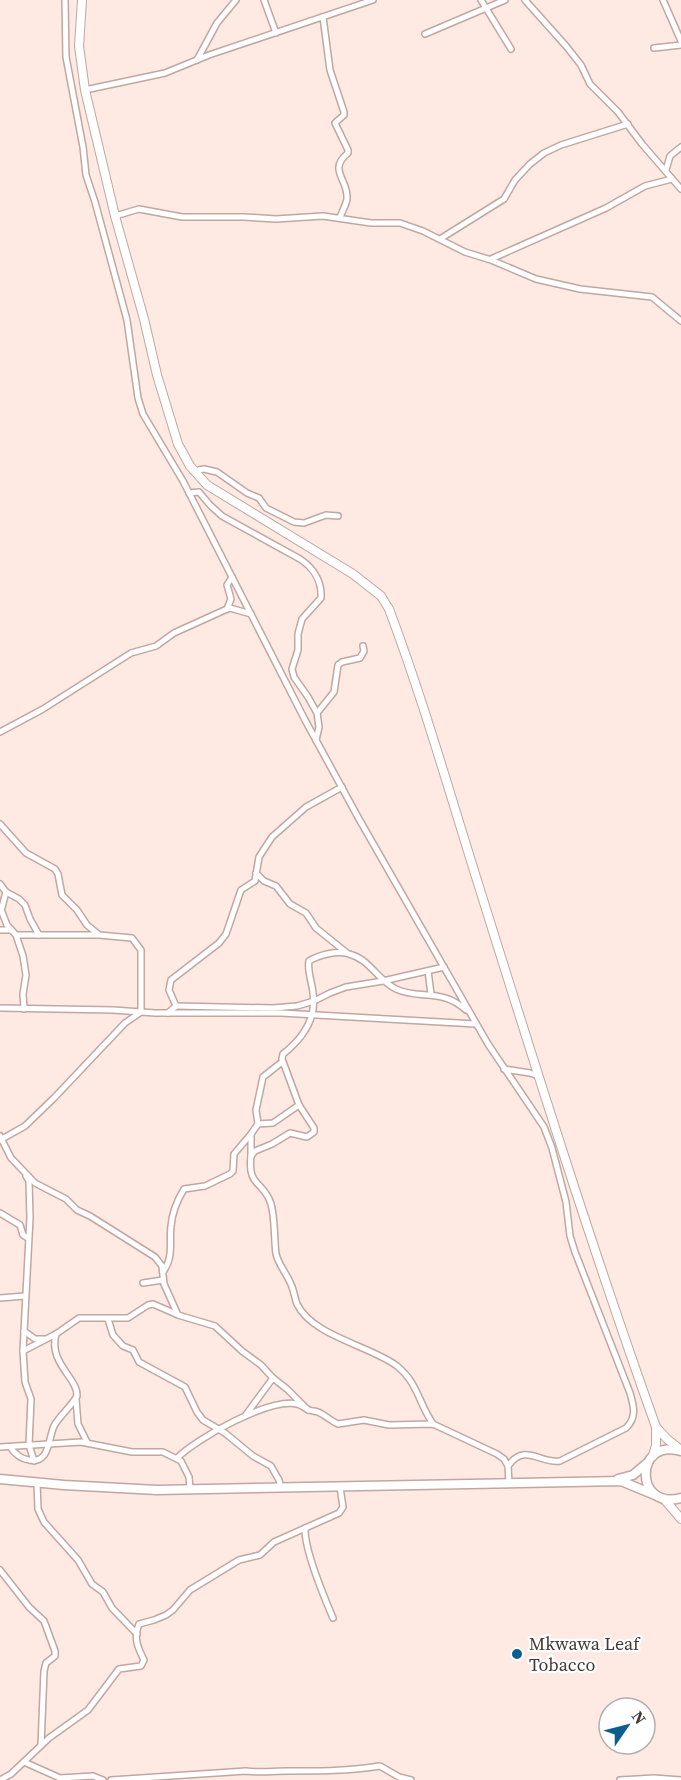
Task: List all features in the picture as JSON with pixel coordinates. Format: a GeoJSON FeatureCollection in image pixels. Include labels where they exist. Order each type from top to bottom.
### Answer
{"type":"FeatureCollection","features":[{"type":"Feature","properties":{"kind":"highway"},"geometry":{"type":"LineString","coordinates":[[612,1481],[633,1474],[662,1450],[672,1448],[681,1451]]}},
{"type":"Feature","properties":{"kind":"highway"},"geometry":{"type":"LineString","coordinates":[[651,1458],[645,1469],[645,1479],[655,1495]]}},
{"type":"Feature","properties":{"kind":"highway"},"geometry":{"type":"LineString","coordinates":[[0,1479],[125,1489],[190,1490],[612,1481],[628,1483],[664,1499],[681,1498]]}},
{"type":"Feature","properties":{"kind":"main road"},"geometry":{"type":"LineString","coordinates":[[82,0],[79,46],[85,90],[165,404],[178,444],[193,471],[207,485],[372,588],[381,596],[389,609],[449,784],[594,1250],[656,1427],[656,1444],[651,1458]]}},
{"type":"Feature","properties":{"kind":"main road"},"geometry":{"type":"LineString","coordinates":[[656,1427],[681,1451]]}},
{"type":"Feature","properties":{"kind":"main road"},"geometry":{"type":"LineString","coordinates":[[664,1499],[681,1519]]}},
{"type":"Feature","properties":{"kind":"street"},"geometry":{"type":"LineString","coordinates":[[65,0],[65,50],[86,175],[127,320],[140,407],[189,493],[342,787],[470,1014],[549,1137],[566,1202],[570,1236],[575,1252],[630,1393],[634,1413],[632,1422],[626,1428],[560,1461],[552,1461],[530,1454],[516,1458],[508,1466]]}},
{"type":"Feature","properties":{"kind":"street"},"geometry":{"type":"LineString","coordinates":[[197,60],[217,23],[236,0]]}},
{"type":"Feature","properties":{"kind":"street"},"geometry":{"type":"LineString","coordinates":[[264,0],[276,33]]}},
{"type":"Feature","properties":{"kind":"street"},"geometry":{"type":"LineString","coordinates":[[85,90],[165,73],[360,2],[373,0]]}},
{"type":"Feature","properties":{"kind":"street"},"geometry":{"type":"LineString","coordinates":[[481,0],[511,49]]}},
{"type":"Feature","properties":{"kind":"street"},"geometry":{"type":"LineString","coordinates":[[425,34],[505,0]]}},
{"type":"Feature","properties":{"kind":"street"},"geometry":{"type":"LineString","coordinates":[[525,0],[581,65],[590,84],[628,123],[642,144],[681,189]]}},
{"type":"Feature","properties":{"kind":"street"},"geometry":{"type":"LineString","coordinates":[[654,48],[681,43],[663,0]]}},
{"type":"Feature","properties":{"kind":"street"},"geometry":{"type":"LineString","coordinates":[[323,17],[330,70],[344,112],[344,115],[335,123],[348,152],[339,165],[347,198],[340,218]]}},
{"type":"Feature","properties":{"kind":"street"},"geometry":{"type":"LineString","coordinates":[[440,239],[504,199],[512,184],[530,164],[544,153],[561,145],[628,123]]}},
{"type":"Feature","properties":{"kind":"street"},"geometry":{"type":"LineString","coordinates":[[666,170],[670,156],[681,147]]}},
{"type":"Feature","properties":{"kind":"street"},"geometry":{"type":"LineString","coordinates":[[491,260],[606,208],[645,186],[672,179]]}},
{"type":"Feature","properties":{"kind":"street"},"geometry":{"type":"LineString","coordinates":[[116,216],[139,209],[182,217],[276,219],[323,216],[371,223],[400,223],[465,252],[546,282],[580,289],[652,297],[681,321]]}},
{"type":"Feature","properties":{"kind":"street"},"geometry":{"type":"LineString","coordinates":[[193,471],[204,469],[217,472],[247,494],[261,500],[266,508],[294,522],[304,523],[326,515],[338,516]]}},
{"type":"Feature","properties":{"kind":"street"},"geometry":{"type":"LineString","coordinates":[[189,493],[199,492],[222,516],[300,559],[315,574],[320,584],[321,598],[302,619],[298,634],[298,650],[292,669],[294,677],[316,713],[319,727],[316,740]]}},
{"type":"Feature","properties":{"kind":"street"},"geometry":{"type":"LineString","coordinates":[[226,609],[231,599],[227,585],[232,577]]}},
{"type":"Feature","properties":{"kind":"street"},"geometry":{"type":"LineString","coordinates":[[0,732],[43,709],[131,654],[160,644],[174,633],[230,608],[251,614]]}},
{"type":"Feature","properties":{"kind":"street"},"geometry":{"type":"LineString","coordinates":[[316,713],[334,692],[338,665],[360,658],[364,651],[363,646]]}},
{"type":"Feature","properties":{"kind":"street"},"geometry":{"type":"LineString","coordinates":[[176,1005],[170,990],[171,980],[223,939],[241,890],[254,882],[259,857],[272,837],[306,807],[342,787]]}},
{"type":"Feature","properties":{"kind":"street"},"geometry":{"type":"LineString","coordinates":[[0,824],[26,854],[55,869],[62,895],[77,910],[87,925],[99,935]]}},
{"type":"Feature","properties":{"kind":"street"},"geometry":{"type":"LineString","coordinates":[[256,873],[264,881],[276,886],[290,904],[306,913],[316,928],[347,953],[368,963],[383,981],[405,992],[430,994],[453,1001],[470,1014]]}},
{"type":"Feature","properties":{"kind":"street"},"geometry":{"type":"LineString","coordinates":[[0,884],[6,892],[22,902],[39,935]]}},
{"type":"Feature","properties":{"kind":"street"},"geometry":{"type":"LineString","coordinates":[[6,892],[1,909],[11,930],[16,935],[26,975],[23,994],[24,1009]]}},
{"type":"Feature","properties":{"kind":"street"},"geometry":{"type":"LineString","coordinates":[[0,930],[11,930]]}},
{"type":"Feature","properties":{"kind":"street"},"geometry":{"type":"LineString","coordinates":[[16,935],[128,936],[136,941],[141,950],[141,1012]]}},
{"type":"Feature","properties":{"kind":"street"},"geometry":{"type":"LineString","coordinates":[[251,1156],[255,1151],[273,1144],[286,1134],[311,1136],[314,1128],[299,1105],[282,1062],[283,1054],[294,1045],[308,1027],[312,1015],[314,1001],[309,961],[334,953],[347,953]]}},
{"type":"Feature","properties":{"kind":"street"},"geometry":{"type":"LineString","coordinates":[[168,1013],[176,1005],[286,1007],[314,1001],[336,990],[444,967]]}},
{"type":"Feature","properties":{"kind":"street"},"geometry":{"type":"LineString","coordinates":[[428,970],[430,994]]}},
{"type":"Feature","properties":{"kind":"street"},"geometry":{"type":"LineString","coordinates":[[0,1008],[312,1015],[476,1024]]}},
{"type":"Feature","properties":{"kind":"street"},"geometry":{"type":"LineString","coordinates":[[34,1461],[29,1444],[31,1399],[24,1374],[23,1351],[28,1182],[24,1169],[11,1158],[0,1138],[24,1126],[54,1098],[125,1023],[141,1012]]}},
{"type":"Feature","properties":{"kind":"street"},"geometry":{"type":"LineString","coordinates":[[163,1272],[168,1265],[171,1252],[172,1219],[184,1189],[205,1186],[233,1171],[234,1154],[258,1124],[256,1110],[263,1077],[282,1062]]}},
{"type":"Feature","properties":{"kind":"street"},"geometry":{"type":"LineString","coordinates":[[504,1070],[538,1076]]}},
{"type":"Feature","properties":{"kind":"street"},"geometry":{"type":"LineString","coordinates":[[258,1124],[273,1123],[299,1105]]}},
{"type":"Feature","properties":{"kind":"street"},"geometry":{"type":"LineString","coordinates":[[251,1134],[250,1175],[271,1203],[277,1256],[291,1283],[297,1304],[307,1317],[336,1336],[389,1361],[403,1372],[418,1392],[433,1424]]}},
{"type":"Feature","properties":{"kind":"street"},"geometry":{"type":"LineString","coordinates":[[26,1174],[42,1188],[66,1199],[77,1210],[158,1260],[163,1272],[163,1280],[178,1315]]}},
{"type":"Feature","properties":{"kind":"street"},"geometry":{"type":"LineString","coordinates":[[0,1213],[20,1225],[23,1235],[28,1238]]}},
{"type":"Feature","properties":{"kind":"street"},"geometry":{"type":"LineString","coordinates":[[143,1283],[163,1280]]}},
{"type":"Feature","properties":{"kind":"street"},"geometry":{"type":"LineString","coordinates":[[0,1298],[25,1296]]}},
{"type":"Feature","properties":{"kind":"street"},"geometry":{"type":"LineString","coordinates":[[23,1351],[56,1334],[79,1318],[128,1318],[153,1304],[178,1315],[215,1326],[261,1365],[308,1410]]}},
{"type":"Feature","properties":{"kind":"street"},"geometry":{"type":"LineString","coordinates":[[108,1319],[113,1335],[123,1346],[133,1350],[139,1362],[185,1387],[199,1416],[235,1440],[253,1456],[271,1466],[281,1488]]}},
{"type":"Feature","properties":{"kind":"street"},"geometry":{"type":"LineString","coordinates":[[24,1331],[35,1339],[47,1339],[54,1343]]}},
{"type":"Feature","properties":{"kind":"street"},"geometry":{"type":"LineString","coordinates":[[56,1334],[54,1343],[60,1366],[78,1392],[76,1400],[78,1424],[87,1442]]}},
{"type":"Feature","properties":{"kind":"street"},"geometry":{"type":"LineString","coordinates":[[245,1416],[273,1378]]}},
{"type":"Feature","properties":{"kind":"street"},"geometry":{"type":"LineString","coordinates":[[10,1447],[18,1457],[34,1461],[45,1454],[54,1426],[76,1400]]}},
{"type":"Feature","properties":{"kind":"street"},"geometry":{"type":"LineString","coordinates":[[177,1458],[190,1446],[245,1416],[286,1403],[301,1404],[308,1410],[319,1412],[338,1424],[364,1420],[390,1425],[433,1424],[504,1459],[508,1466],[509,1484]]}},
{"type":"Feature","properties":{"kind":"street"},"geometry":{"type":"LineString","coordinates":[[0,1447],[87,1442],[132,1452],[163,1452],[177,1458],[186,1468],[190,1490]]}},
{"type":"Feature","properties":{"kind":"street"},"geometry":{"type":"LineString","coordinates":[[37,1483],[38,1509],[44,1522],[78,1560],[92,1584],[103,1592],[112,1608],[136,1634]]}},
{"type":"Feature","properties":{"kind":"street"},"geometry":{"type":"LineString","coordinates":[[0,1780],[92,1706],[119,1669],[138,1667],[143,1664],[143,1657],[136,1648],[139,1624],[166,1615],[173,1610],[185,1594],[238,1560],[260,1555],[274,1542],[339,1513],[343,1507],[340,1487]]}},
{"type":"Feature","properties":{"kind":"street"},"geometry":{"type":"LineString","coordinates":[[305,1528],[318,1579],[333,1618]]}},
{"type":"Feature","properties":{"kind":"street"},"geometry":{"type":"LineString","coordinates":[[0,1570],[29,1607],[44,1621],[55,1651],[44,1671],[41,1745]]}},
{"type":"Feature","properties":{"kind":"street"},"geometry":{"type":"LineString","coordinates":[[24,1762],[60,1778],[93,1776],[103,1780]]}},
{"type":"Feature","properties":{"kind":"street"},"geometry":{"type":"LineString","coordinates":[[111,1780],[246,1771],[265,1773],[343,1772],[380,1766],[399,1777],[411,1780]]}},
{"type":"Feature","properties":{"kind":"street"},"geometry":{"type":"LineString","coordinates":[[620,1780],[654,1778],[681,1780]]}},
{"type":"Feature","properties":{"kind":"place","name":"Mkwawa Leaf Tobacco"},"geometry":{"type":"Point","coordinates":[517,1654]}}]}
